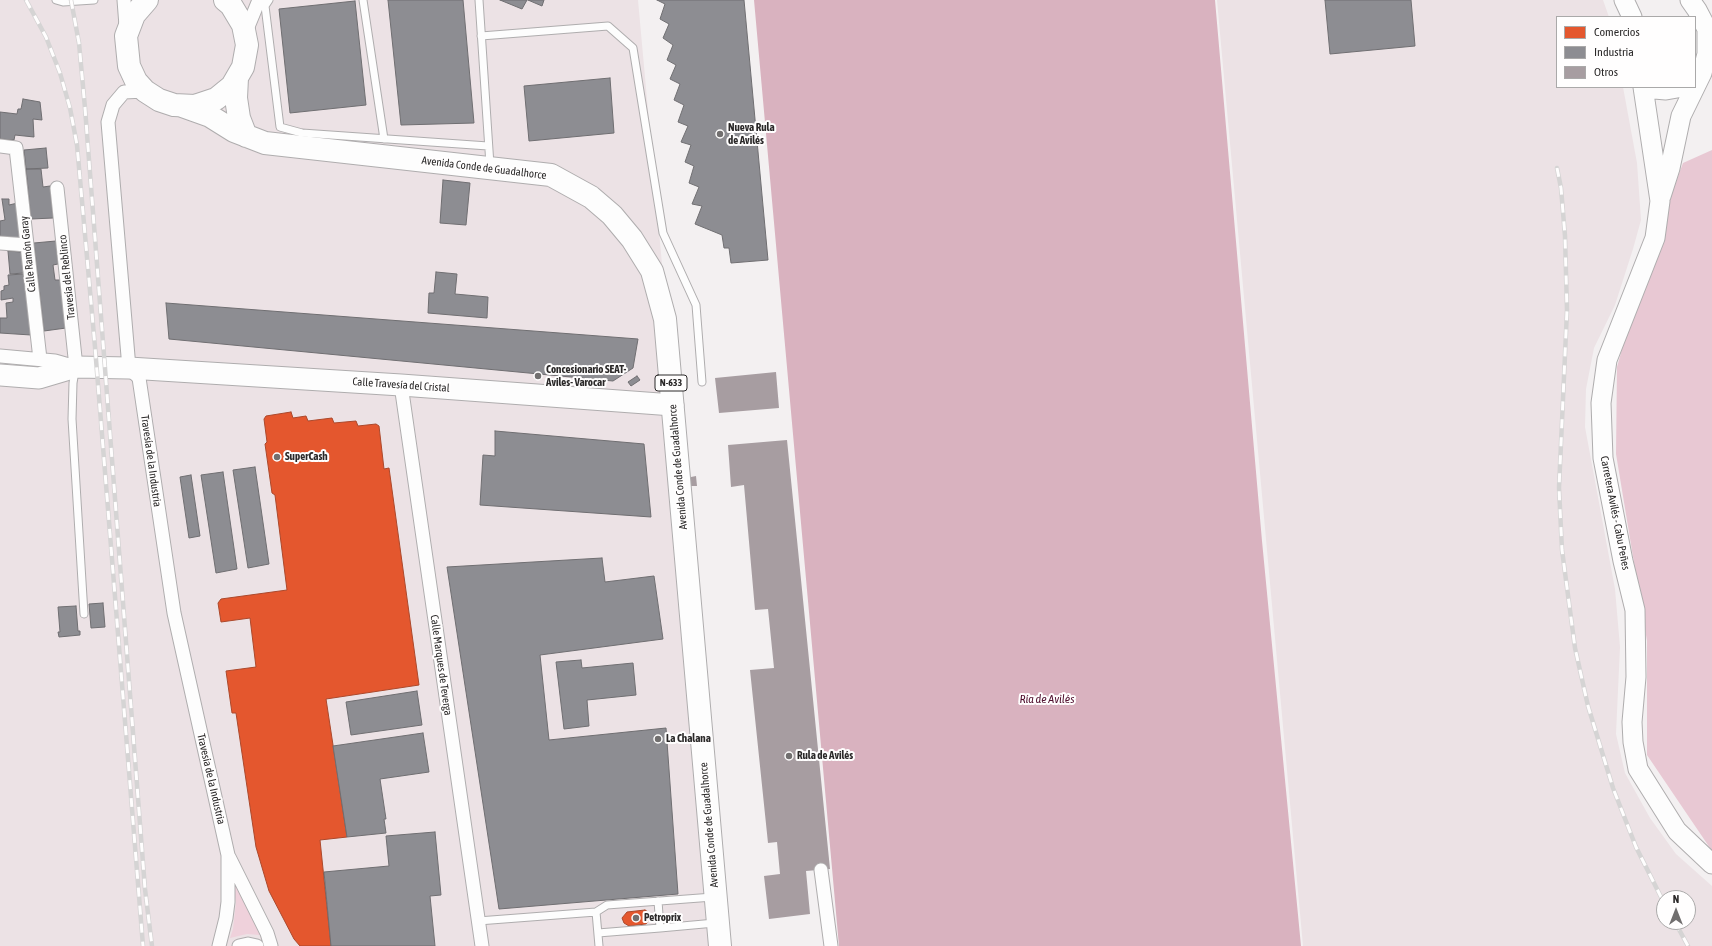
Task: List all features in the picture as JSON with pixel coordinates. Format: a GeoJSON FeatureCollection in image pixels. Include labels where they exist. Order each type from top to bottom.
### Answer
{"type":"FeatureCollection","features":[{"type":"Feature","properties":{"kind":"highway"},"geometry":{"type":"LineString","coordinates":[[147,0],[134,15],[126,36],[129,66],[136,81],[145,91],[159,100],[174,106],[195,106],[216,99],[232,86],[243,67],[247,45],[243,25],[231,5],[224,0]]}},
{"type":"Feature","properties":{"kind":"highway"},"geometry":{"type":"LineString","coordinates":[[237,78],[236,98],[239,118],[246,136]]}},
{"type":"Feature","properties":{"kind":"highway","name":"Avenida Conde de Guadalhorce"},"geometry":{"type":"LineString","coordinates":[[182,106],[210,116],[234,131],[265,143],[287,147],[490,168],[551,176],[591,197],[612,215],[632,239],[652,271],[665,319],[720,946]]}},
{"type":"Feature","properties":{"kind":"main road","name":"Calle Travesía del Cristal"},"geometry":{"type":"LineString","coordinates":[[40,369],[76,367],[129,368],[401,385],[673,405]]}},
{"type":"Feature","properties":{"kind":"main road"},"geometry":{"type":"LineString","coordinates":[[0,375],[40,369]]}},
{"type":"Feature","properties":{"kind":"street"},"geometry":{"type":"LineString","coordinates":[[124,0],[126,36]]}},
{"type":"Feature","properties":{"kind":"street"},"geometry":{"type":"LineString","coordinates":[[245,34],[259,0]]}},
{"type":"Feature","properties":{"kind":"street"},"geometry":{"type":"LineString","coordinates":[[1624,0],[1632,16]]}},
{"type":"Feature","properties":{"kind":"street"},"geometry":{"type":"LineString","coordinates":[[1690,0],[1707,30],[1707,54],[1698,76]]}},
{"type":"Feature","properties":{"kind":"street"},"geometry":{"type":"LineString","coordinates":[[1696,48],[1707,30]]}},
{"type":"Feature","properties":{"kind":"street","name":"Carretera Avilés - Cabu Peñes"},"geometry":{"type":"LineString","coordinates":[[1677,88],[1666,90],[1643,88],[1660,201],[1655,238],[1607,360],[1601,403],[1603,458],[1623,561],[1635,610],[1636,677],[1632,722],[1633,742],[1638,769],[1677,831],[1712,864]]}},
{"type":"Feature","properties":{"kind":"street"},"geometry":{"type":"LineString","coordinates":[[1660,201],[1670,168],[1681,116],[1693,88]]}},
{"type":"Feature","properties":{"kind":"street","name":"Travesía de la Industria"},"geometry":{"type":"LineString","coordinates":[[145,91],[124,92],[113,104],[108,122],[129,368],[139,378],[174,613],[228,855],[228,902],[226,918],[219,946]]}},
{"type":"Feature","properties":{"kind":"street","name":"Calle Ramón Garay"},"geometry":{"type":"LineString","coordinates":[[0,146],[16,148],[40,369]]}},
{"type":"Feature","properties":{"kind":"street","name":"Travesía del Reblinco"},"geometry":{"type":"LineString","coordinates":[[57,188],[76,367]]}},
{"type":"Feature","properties":{"kind":"street"},"geometry":{"type":"LineString","coordinates":[[0,243],[27,246]]}},
{"type":"Feature","properties":{"kind":"street"},"geometry":{"type":"LineString","coordinates":[[0,356],[40,369]]}},
{"type":"Feature","properties":{"kind":"street","name":"Calle Marques de Teverga"},"geometry":{"type":"LineString","coordinates":[[401,385],[482,946]]}},
{"type":"Feature","properties":{"kind":"street","name":"Travesía de la Industria"},"geometry":{"type":"LineString","coordinates":[[228,855],[267,933],[271,946]]}},
{"type":"Feature","properties":{"kind":"street"},"geometry":{"type":"LineString","coordinates":[[821,870],[831,946]]}},
{"type":"Feature","properties":{"kind":"street"},"geometry":{"type":"LineString","coordinates":[[239,946],[248,944],[257,946]]}},
{"type":"Feature","properties":{"kind":"lane"},"geometry":{"type":"LineString","coordinates":[[56,0],[63,2],[94,0]]}},
{"type":"Feature","properties":{"kind":"lane","name":"Avenida Conde de Guadalhorce"},"geometry":{"type":"LineString","coordinates":[[269,0],[265,6],[280,127],[302,133],[488,146]]}},
{"type":"Feature","properties":{"kind":"lane"},"geometry":{"type":"LineString","coordinates":[[363,0],[384,139]]}},
{"type":"Feature","properties":{"kind":"lane"},"geometry":{"type":"LineString","coordinates":[[479,0],[490,168]]}},
{"type":"Feature","properties":{"kind":"lane"},"geometry":{"type":"LineString","coordinates":[[481,36],[608,26],[633,48],[663,233],[696,305],[702,382]]}},
{"type":"Feature","properties":{"kind":"lane"},"geometry":{"type":"LineString","coordinates":[[76,367],[73,383],[72,419],[84,614]]}},
{"type":"Feature","properties":{"kind":"lane"},"geometry":{"type":"LineString","coordinates":[[478,921],[596,912],[608,905],[715,897]]}},
{"type":"Feature","properties":{"kind":"lane"},"geometry":{"type":"LineString","coordinates":[[658,901],[660,928]]}},
{"type":"Feature","properties":{"kind":"lane"},"geometry":{"type":"LineString","coordinates":[[596,912],[599,946]]}},
{"type":"Feature","properties":{"kind":"lane"},"geometry":{"type":"LineString","coordinates":[[598,933],[717,923]]}},
{"type":"Feature","properties":{"kind":"shaded area"},"geometry":{"type":"Polygon","coordinates":[[[0,0],[638,0],[724,946],[0,946],[0,0]]]}},
{"type":"Feature","properties":{"kind":"shaded area"},"geometry":{"type":"Polygon","coordinates":[[[1217,0],[1603,0],[1609,16],[1556,16],[1556,88],[1623,88],[1637,163],[1641,220],[1615,305],[1594,348],[1586,389],[1585,427],[1615,589],[1620,647],[1616,734],[1625,773],[1650,818],[1676,854],[1712,886],[1712,946],[1303,946],[1217,0]]]}},
{"type":"Feature","properties":{"kind":"shaded area"},"geometry":{"type":"Polygon","coordinates":[[[1712,150],[1712,851],[1647,755],[1647,641],[1616,454],[1617,367],[1648,256],[1683,163],[1712,150]]]}},
{"type":"Feature","properties":{"kind":"shaded area"},"geometry":{"type":"Polygon","coordinates":[[[230,871],[266,938],[260,935],[247,934],[230,938],[233,929],[236,903],[230,871]]]}},
{"type":"Feature","properties":{"kind":"water","name":"Ría de Avilés"},"geometry":{"type":"Polygon","coordinates":[[[754,0],[1215,0],[1262,541],[1301,946],[839,946],[754,0]]]}},
{"type":"Feature","properties":{"kind":"building: Comercios"},"geometry":{"type":"Polygon","coordinates":[[[291,412],[293,418],[306,416],[308,421],[332,418],[334,423],[356,421],[358,426],[376,424],[379,426],[384,469],[389,468],[419,685],[326,699],[347,837],[320,840],[331,946],[300,946],[294,939],[269,891],[256,847],[236,713],[232,713],[226,671],[256,667],[250,618],[221,622],[218,603],[221,599],[287,590],[275,495],[272,493],[265,444],[267,442],[264,419],[266,416],[291,412]]]}},
{"type":"Feature","properties":{"kind":"building: Comercios","name":"Petroprix"},"geometry":{"type":"Polygon","coordinates":[[[645,910],[648,912],[650,918],[646,924],[629,926],[624,923],[622,918],[627,912],[645,910]]]}},
{"type":"Feature","properties":{"kind":"building: Industria"},"geometry":{"type":"Polygon","coordinates":[[[388,0],[463,0],[474,123],[401,125],[388,0]]]}},
{"type":"Feature","properties":{"kind":"building: Industria"},"geometry":{"type":"Polygon","coordinates":[[[500,0],[527,0],[522,9],[500,0]]]}},
{"type":"Feature","properties":{"kind":"building: Industria"},"geometry":{"type":"Polygon","coordinates":[[[528,0],[544,0],[542,6],[528,0]]]}},
{"type":"Feature","properties":{"kind":"building: Industria","name":"Nueva Rula de Avilés"},"geometry":{"type":"Polygon","coordinates":[[[657,0],[744,0],[768,260],[731,263],[729,248],[724,248],[722,235],[695,224],[702,206],[692,204],[699,187],[689,183],[694,166],[685,162],[691,145],[681,142],[688,126],[678,122],[684,105],[674,100],[680,84],[670,79],[676,65],[667,60],[673,45],[663,38],[669,24],[660,19],[665,4],[657,0]]]}},
{"type":"Feature","properties":{"kind":"building: Industria"},"geometry":{"type":"Polygon","coordinates":[[[1325,0],[1411,0],[1415,46],[1330,54],[1325,0]]]}},
{"type":"Feature","properties":{"kind":"building: Industria"},"geometry":{"type":"Polygon","coordinates":[[[355,1],[366,105],[290,113],[279,9],[355,1]]]}},
{"type":"Feature","properties":{"kind":"building: Industria"},"geometry":{"type":"Polygon","coordinates":[[[610,78],[614,133],[529,141],[524,86],[610,78]]]}},
{"type":"Feature","properties":{"kind":"building: Industria"},"geometry":{"type":"Polygon","coordinates":[[[23,99],[40,102],[42,120],[33,119],[34,137],[15,135],[14,140],[0,139],[0,112],[17,114],[18,109],[21,109],[23,99]]]}},
{"type":"Feature","properties":{"kind":"building: Industria"},"geometry":{"type":"Polygon","coordinates":[[[46,148],[48,168],[26,169],[24,150],[46,148]]]}},
{"type":"Feature","properties":{"kind":"building: Industria"},"geometry":{"type":"Polygon","coordinates":[[[26,169],[41,169],[43,187],[50,186],[53,218],[31,219],[26,169]]]}},
{"type":"Feature","properties":{"kind":"building: Industria"},"geometry":{"type":"Polygon","coordinates":[[[443,180],[470,183],[466,225],[440,223],[443,180]]]}},
{"type":"Feature","properties":{"kind":"building: Industria"},"geometry":{"type":"Polygon","coordinates":[[[2,199],[9,199],[9,205],[22,202],[20,238],[0,236],[0,221],[5,220],[2,199]]]}},
{"type":"Feature","properties":{"kind":"building: Industria"},"geometry":{"type":"Polygon","coordinates":[[[56,241],[58,264],[53,265],[55,280],[60,280],[66,328],[44,331],[34,243],[56,241]]]}},
{"type":"Feature","properties":{"kind":"building: Industria"},"geometry":{"type":"Polygon","coordinates":[[[8,251],[21,252],[24,273],[10,274],[8,251]]]}},
{"type":"Feature","properties":{"kind":"building: Industria"},"geometry":{"type":"Polygon","coordinates":[[[436,272],[457,274],[455,294],[488,297],[487,318],[428,313],[429,293],[434,293],[436,272]]]}},
{"type":"Feature","properties":{"kind":"building: Industria"},"geometry":{"type":"Polygon","coordinates":[[[24,274],[31,335],[0,333],[0,318],[7,318],[6,303],[13,302],[13,298],[1,300],[1,291],[4,290],[4,286],[9,285],[8,275],[24,274]]]}},
{"type":"Feature","properties":{"kind":"building: Industria"},"geometry":{"type":"Polygon","coordinates":[[[166,303],[638,339],[633,368],[613,381],[169,339],[166,303]]]}},
{"type":"Feature","properties":{"kind":"building: Industria"},"geometry":{"type":"Polygon","coordinates":[[[637,376],[640,380],[631,386],[628,382],[637,376]]]}},
{"type":"Feature","properties":{"kind":"building: Industria"},"geometry":{"type":"Polygon","coordinates":[[[495,431],[644,444],[651,517],[480,505],[483,455],[495,456],[495,431]]]}},
{"type":"Feature","properties":{"kind":"building: Industria"},"geometry":{"type":"Polygon","coordinates":[[[255,467],[269,564],[248,568],[233,470],[255,467]]]}},
{"type":"Feature","properties":{"kind":"building: Industria"},"geometry":{"type":"Polygon","coordinates":[[[223,472],[237,569],[216,573],[201,475],[223,472]]]}},
{"type":"Feature","properties":{"kind":"building: Industria"},"geometry":{"type":"Polygon","coordinates":[[[191,475],[200,536],[189,538],[180,477],[191,475]]]}},
{"type":"Feature","properties":{"kind":"building: Industria"},"geometry":{"type":"Polygon","coordinates":[[[602,558],[605,582],[654,576],[663,639],[540,655],[549,740],[666,728],[678,894],[499,909],[447,567],[602,558]]]}},
{"type":"Feature","properties":{"kind":"building: Industria"},"geometry":{"type":"Polygon","coordinates":[[[103,603],[105,627],[91,628],[89,604],[103,603]]]}},
{"type":"Feature","properties":{"kind":"building: Industria"},"geometry":{"type":"Polygon","coordinates":[[[76,606],[78,631],[80,631],[80,635],[59,637],[58,607],[76,606]]]}},
{"type":"Feature","properties":{"kind":"building: Industria"},"geometry":{"type":"Polygon","coordinates":[[[581,660],[582,668],[633,663],[636,695],[587,700],[589,726],[564,729],[556,662],[581,660]]]}},
{"type":"Feature","properties":{"kind":"building: Industria"},"geometry":{"type":"Polygon","coordinates":[[[417,691],[422,725],[351,735],[346,702],[417,691]]]}},
{"type":"Feature","properties":{"kind":"building: Industria"},"geometry":{"type":"Polygon","coordinates":[[[423,733],[429,772],[380,779],[386,819],[384,819],[386,833],[347,837],[333,746],[423,733]]]}},
{"type":"Feature","properties":{"kind":"building: Industria"},"geometry":{"type":"Polygon","coordinates":[[[435,832],[441,895],[430,896],[435,946],[331,946],[324,872],[389,866],[386,836],[435,832]]]}},
{"type":"Feature","properties":{"kind":"building: Otros"},"geometry":{"type":"Polygon","coordinates":[[[776,372],[779,408],[719,413],[715,378],[776,372]]]}},
{"type":"Feature","properties":{"kind":"building: Otros"},"geometry":{"type":"Polygon","coordinates":[[[787,440],[830,869],[806,871],[810,914],[769,919],[764,876],[780,874],[777,842],[768,843],[750,670],[774,668],[768,609],[755,610],[744,485],[731,487],[728,445],[787,440]]]}},
{"type":"Feature","properties":{"kind":"building: Otros"},"geometry":{"type":"Polygon","coordinates":[[[696,476],[697,486],[691,486],[691,477],[696,476]]]}},
{"type":"Feature","properties":{"kind":"railway"},"geometry":{"type":"LineString","coordinates":[[26,0],[46,37],[60,73],[70,108],[77,145],[95,347],[143,946]]}},
{"type":"Feature","properties":{"kind":"railway"},"geometry":{"type":"LineString","coordinates":[[71,0],[79,43],[85,108],[145,889],[152,946]]}},
{"type":"Feature","properties":{"kind":"railway"},"geometry":{"type":"LineString","coordinates":[[1557,168],[1561,188],[1565,236],[1567,310],[1559,488],[1562,550],[1575,648],[1588,706],[1613,788],[1636,847],[1658,890]]}},
{"type":"Feature","properties":{"kind":"railway"},"geometry":{"type":"LineString","coordinates":[[1679,930],[1688,946]]}},
{"type":"Feature","properties":{"kind":"place","name":"Nueva Rula de Avilés"},"geometry":{"type":"Point","coordinates":[720,134]}},
{"type":"Feature","properties":{"kind":"place","name":"Concesionario SEAT- Aviles- Varocar"},"geometry":{"type":"Point","coordinates":[538,376]}},
{"type":"Feature","properties":{"kind":"place","name":"SuperCash"},"geometry":{"type":"Point","coordinates":[277,457]}},
{"type":"Feature","properties":{"kind":"place","name":"La Chalana"},"geometry":{"type":"Point","coordinates":[658,739]}},
{"type":"Feature","properties":{"kind":"place","name":"Rula de Avilés"},"geometry":{"type":"Point","coordinates":[789,756]}},
{"type":"Feature","properties":{"kind":"place","name":"Petroprix"},"geometry":{"type":"Point","coordinates":[636,918]}}]}
